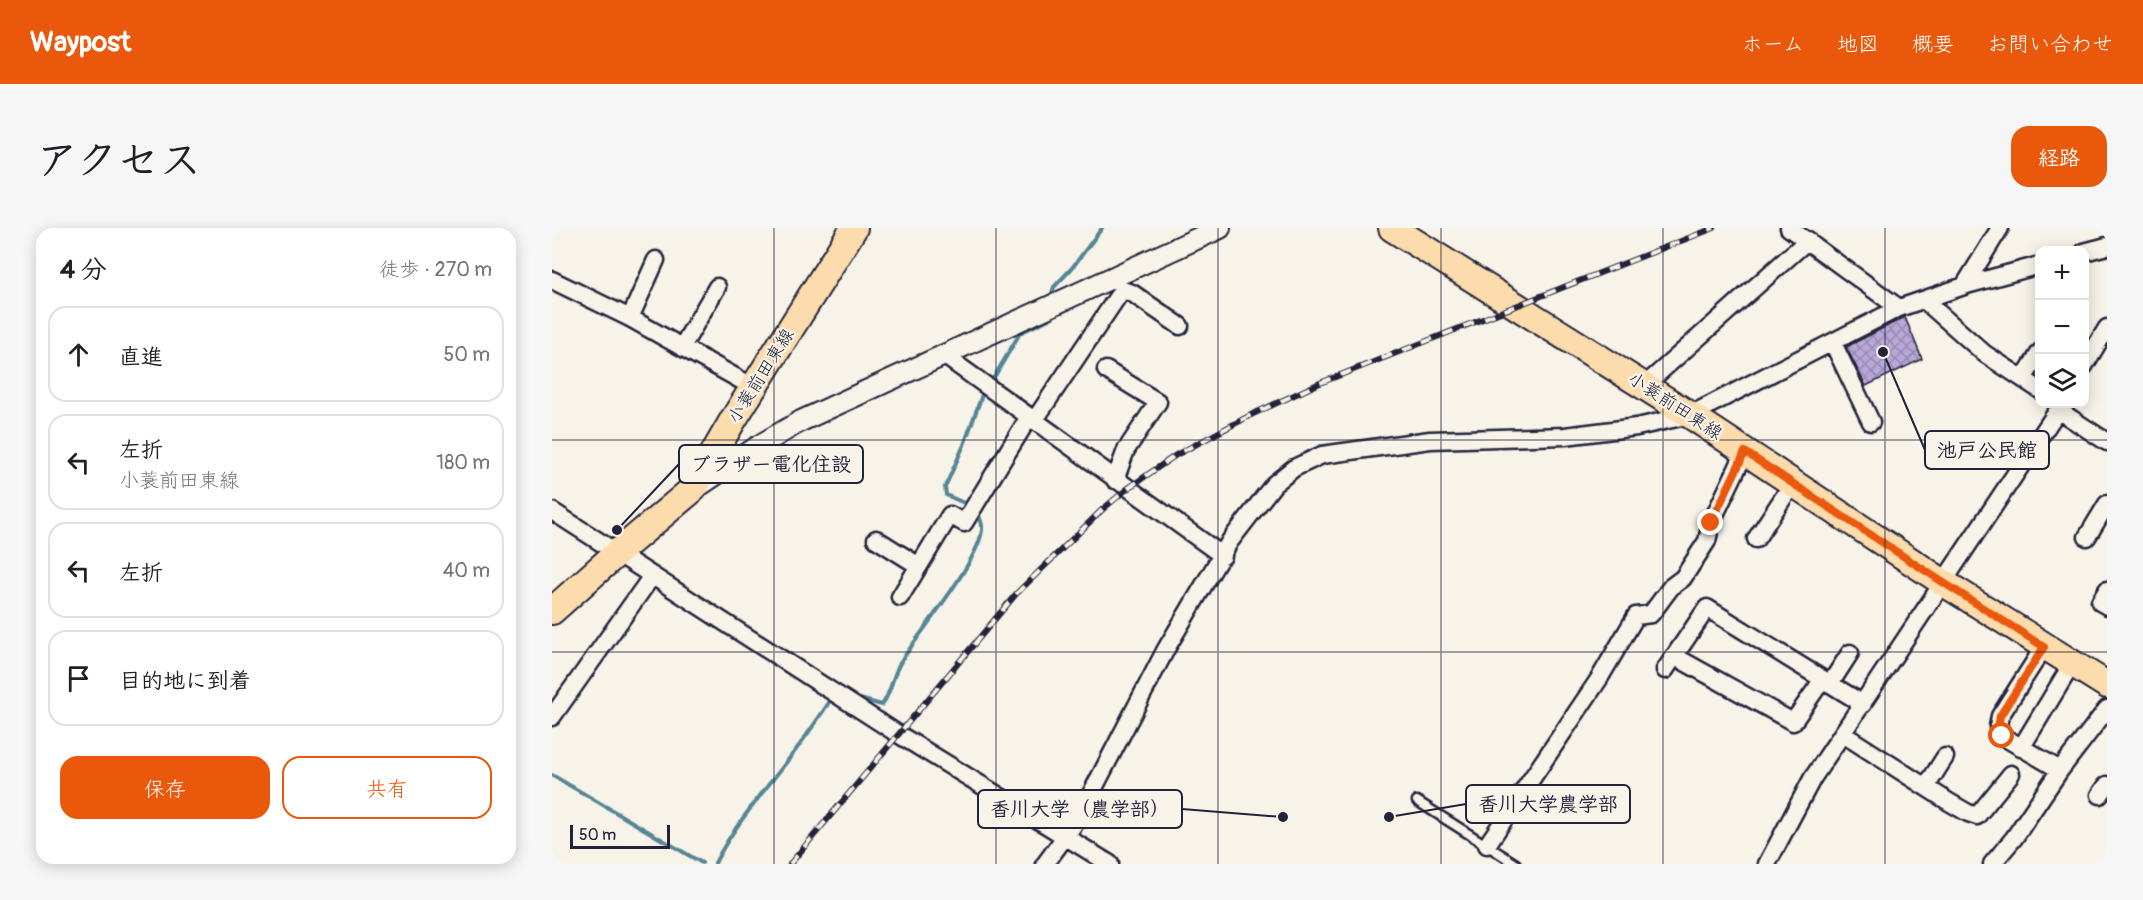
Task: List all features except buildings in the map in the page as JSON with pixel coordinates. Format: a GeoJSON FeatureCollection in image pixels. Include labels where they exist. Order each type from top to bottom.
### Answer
{"type":"FeatureCollection","features":[{"type":"Feature","properties":{"kind":"main road","name":"小蓑前田東線"},"geometry":{"type":"LineString","coordinates":[[552,611],[693,489],[753,387],[854,228]]}},
{"type":"Feature","properties":{"kind":"main road","name":"小蓑前田東線"},"geometry":{"type":"LineString","coordinates":[[1392,228],[1690,415],[1944,583],[2107,685]]}},
{"type":"Feature","properties":{"kind":"street"},"geometry":{"type":"LineString","coordinates":[[693,489],[760,445],[801,422],[945,356],[1118,284],[1220,228]]}},
{"type":"Feature","properties":{"kind":"street"},"geometry":{"type":"LineString","coordinates":[[1790,228],[1899,308]]}},
{"type":"Feature","properties":{"kind":"street"},"geometry":{"type":"LineString","coordinates":[[1964,286],[2000,228]]}},
{"type":"Feature","properties":{"kind":"street"},"geometry":{"type":"LineString","coordinates":[[1644,386],[1808,240]]}},
{"type":"Feature","properties":{"kind":"street"},"geometry":{"type":"LineString","coordinates":[[2089,251],[2107,246]]}},
{"type":"Feature","properties":{"kind":"street"},"geometry":{"type":"LineString","coordinates":[[630,318],[656,260]]}},
{"type":"Feature","properties":{"kind":"street"},"geometry":{"type":"LineString","coordinates":[[1045,864],[1078,819],[1177,629],[1230,541],[1274,484],[1294,468],[1322,455],[1430,440],[1565,436],[1637,427],[1690,415],[1899,308],[1964,286],[2035,266]]}},
{"type":"Feature","properties":{"kind":"street"},"geometry":{"type":"LineString","coordinates":[[552,280],[630,318],[753,387]]}},
{"type":"Feature","properties":{"kind":"street"},"geometry":{"type":"LineString","coordinates":[[1118,284],[1180,326]]}},
{"type":"Feature","properties":{"kind":"street"},"geometry":{"type":"LineString","coordinates":[[900,597],[950,515],[964,523],[1118,284]]}},
{"type":"Feature","properties":{"kind":"street"},"geometry":{"type":"LineString","coordinates":[[682,347],[717,287]]}},
{"type":"Feature","properties":{"kind":"street"},"geometry":{"type":"LineString","coordinates":[[1924,300],[1985,354],[2035,387]]}},
{"type":"Feature","properties":{"kind":"street"},"geometry":{"type":"LineString","coordinates":[[2089,359],[2107,328]]}},
{"type":"Feature","properties":{"kind":"street"},"geometry":{"type":"LineString","coordinates":[[1833,343],[1871,422]]}},
{"type":"Feature","properties":{"kind":"street"},"geometry":{"type":"LineString","coordinates":[[2023,379],[2039,354]]}},
{"type":"Feature","properties":{"kind":"street"},"geometry":{"type":"LineString","coordinates":[[945,356],[1223,556]]}},
{"type":"Feature","properties":{"kind":"street"},"geometry":{"type":"LineString","coordinates":[[1106,370],[1158,402],[1126,450],[1115,480]]}},
{"type":"Feature","properties":{"kind":"street"},"geometry":{"type":"LineString","coordinates":[[1767,864],[1812,778],[1944,583],[2058,408]]}},
{"type":"Feature","properties":{"kind":"street"},"geometry":{"type":"LineString","coordinates":[[2064,408],[2107,442]]}},
{"type":"Feature","properties":{"kind":"street"},"geometry":{"type":"LineString","coordinates":[[1486,845],[1599,679],[1636,616],[1651,614],[1671,587],[1683,578],[1707,541],[1711,523],[1745,452]]}},
{"type":"Feature","properties":{"kind":"street"},"geometry":{"type":"LineString","coordinates":[[1756,539],[1793,483]]}},
{"type":"Feature","properties":{"kind":"street"},"geometry":{"type":"LineString","coordinates":[[2087,537],[2107,504]]}},
{"type":"Feature","properties":{"kind":"street"},"geometry":{"type":"LineString","coordinates":[[552,511],[616,554],[1110,864]]}},
{"type":"Feature","properties":{"kind":"street"},"geometry":{"type":"LineString","coordinates":[[876,539],[919,566]]}},
{"type":"Feature","properties":{"kind":"street"},"geometry":{"type":"LineString","coordinates":[[552,717],[652,576]]}},
{"type":"Feature","properties":{"kind":"street"},"geometry":{"type":"LineString","coordinates":[[2107,590],[2100,602],[2107,606]]}},
{"type":"Feature","properties":{"kind":"street"},"geometry":{"type":"LineString","coordinates":[[1850,653],[1827,682],[1793,722],[1669,663],[1707,608],[1827,682],[1863,704]]}},
{"type":"Feature","properties":{"kind":"street"},"geometry":{"type":"LineString","coordinates":[[2044,647],[2000,716],[1998,727],[2002,736],[2060,770]]}},
{"type":"Feature","properties":{"kind":"street"},"geometry":{"type":"LineString","coordinates":[[2021,748],[2072,664]]}},
{"type":"Feature","properties":{"kind":"street"},"geometry":{"type":"LineString","coordinates":[[1992,864],[2014,838],[2060,770],[2107,709]]}},
{"type":"Feature","properties":{"kind":"street"},"geometry":{"type":"LineString","coordinates":[[1843,734],[1968,813],[1977,816],[2012,774]]}},
{"type":"Feature","properties":{"kind":"street"},"geometry":{"type":"LineString","coordinates":[[1926,787],[1945,757]]}},
{"type":"Feature","properties":{"kind":"lane"},"geometry":{"type":"LineString","coordinates":[[1418,801],[1516,864]]}},
{"type":"Feature","properties":{"kind":"waterway"},"geometry":{"type":"LineString","coordinates":[[1051,296],[1054,287],[1072,268],[1102,228]]}},
{"type":"Feature","properties":{"kind":"waterway"},"geometry":{"type":"LineString","coordinates":[[993,379],[1020,333],[1053,317]]}},
{"type":"Feature","properties":{"kind":"waterway"},"geometry":{"type":"LineString","coordinates":[[964,503],[946,495],[945,487],[964,445],[982,395]]}},
{"type":"Feature","properties":{"kind":"waterway"},"geometry":{"type":"LineString","coordinates":[[860,699],[882,705],[900,663],[973,556],[980,539],[982,526],[978,513]]}},
{"type":"Feature","properties":{"kind":"waterway"},"geometry":{"type":"LineString","coordinates":[[715,863],[742,819],[800,745],[832,698]]}},
{"type":"Feature","properties":{"kind":"waterway"},"geometry":{"type":"LineString","coordinates":[[552,775],[702,863]]}},
{"type":"Feature","properties":{"kind":"railway"},"geometry":{"type":"LineString","coordinates":[[790,864],[1016,594],[1103,509],[1127,489],[1176,455],[1253,414],[1320,383],[1714,228]]}},
{"type":"Feature","properties":{"kind":"place","name":"池戸公民館"},"geometry":{"type":"Point","coordinates":[1883,352]}},
{"type":"Feature","properties":{"kind":"place","name":"ブラザー電化住設"},"geometry":{"type":"Point","coordinates":[617,530]}},
{"type":"Feature","properties":{"kind":"place","name":"香川大学（農学部）"},"geometry":{"type":"Point","coordinates":[1283,817]}},
{"type":"Feature","properties":{"kind":"place","name":"香川大学農学部"},"geometry":{"type":"Point","coordinates":[1389,817]}},
{"type":"Feature","properties":{"kind":"route"},"geometry":{"type":"LineString","coordinates":[[1711,523],[1745,452],[2044,647],[2000,716],[1998,727],[2002,736]]}}]}
